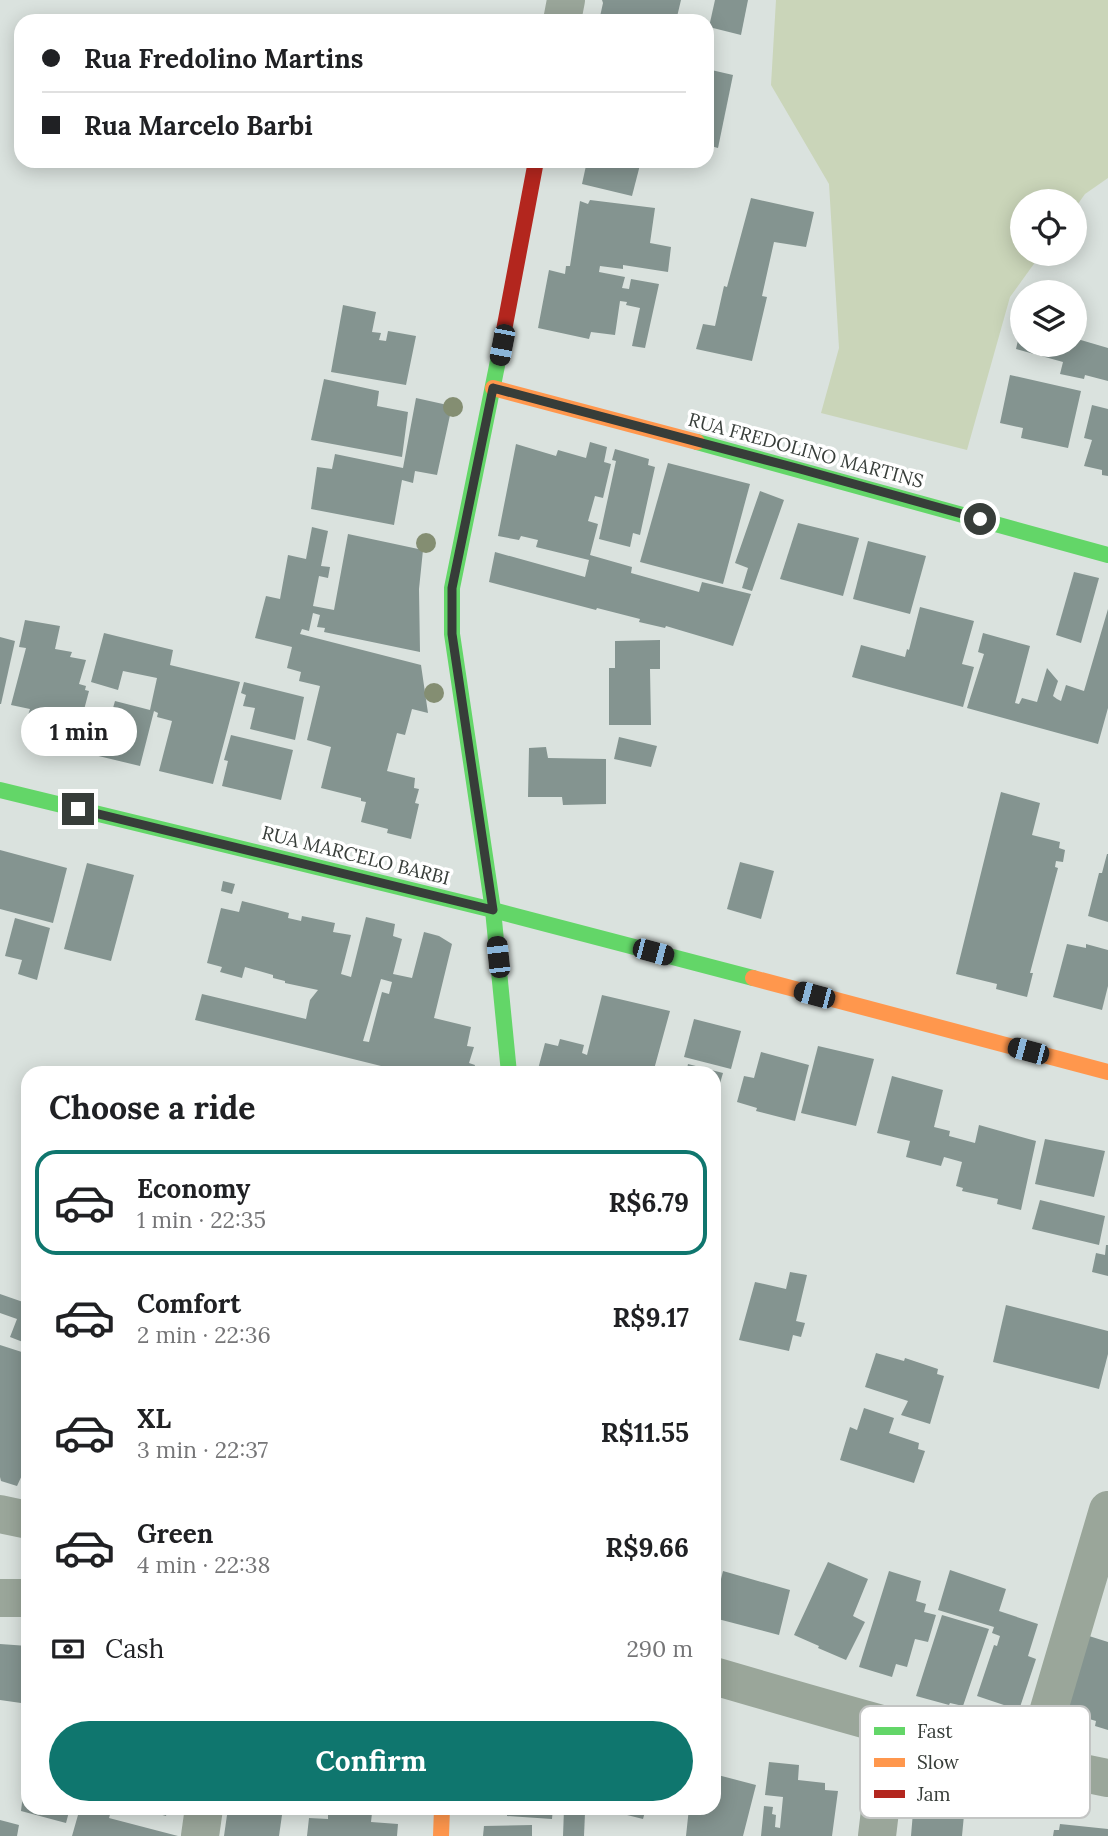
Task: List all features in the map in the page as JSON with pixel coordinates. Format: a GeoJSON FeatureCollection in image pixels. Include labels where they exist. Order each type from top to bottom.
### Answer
{"type":"FeatureCollection","features":[{"type":"Feature","properties":{"kind":"street"},"geometry":{"type":"LineString","coordinates":[[508,1066],[493,910],[452,634],[452,588],[535,168]]}},
{"type":"Feature","properties":{"kind":"street","name":"RUA FREDOLINO MARTINS"},"geometry":{"type":"LineString","coordinates":[[493,388],[800,469],[1108,555]]}},
{"type":"Feature","properties":{"kind":"street","name":"RUA MARCELO BARBI"},"geometry":{"type":"LineString","coordinates":[[0,790],[493,910],[1108,1072]]}},
{"type":"Feature","properties":{"kind":"street"},"geometry":{"type":"LineString","coordinates":[[1050,1706],[1108,1510]]}},
{"type":"Feature","properties":{"kind":"street"},"geometry":{"type":"LineString","coordinates":[[0,1514],[21,1518]]}},
{"type":"Feature","properties":{"kind":"street"},"geometry":{"type":"LineString","coordinates":[[0,1598],[21,1598]]}},
{"type":"Feature","properties":{"kind":"street"},"geometry":{"type":"LineString","coordinates":[[721,1678],[860,1718]]}},
{"type":"Feature","properties":{"kind":"street"},"geometry":{"type":"LineString","coordinates":[[1090,1774],[1108,1777]]}},
{"type":"Feature","properties":{"kind":"street"},"geometry":{"type":"LineString","coordinates":[[200,1836],[203,1815]]}},
{"type":"Feature","properties":{"kind":"street"},"geometry":{"type":"LineString","coordinates":[[441,1836],[442,1815]]}},
{"type":"Feature","properties":{"kind":"street"},"geometry":{"type":"LineString","coordinates":[[877,1836],[879,1818]]}},
{"type":"Feature","properties":{"kind":"green space"},"geometry":{"type":"Polygon","coordinates":[[[776,0],[1108,0],[1108,178],[1087,193],[1087,189],[1010,189],[1010,266],[1032,266],[1022,280],[1010,280],[1010,297],[967,450],[821,413],[839,348],[829,184],[771,85],[776,0]]]}},
{"type":"Feature","properties":{"kind":"building"},"geometry":{"type":"Polygon","coordinates":[[[602,0],[681,0],[678,14],[601,14],[602,0]]]}},
{"type":"Feature","properties":{"kind":"building"},"geometry":{"type":"Polygon","coordinates":[[[715,0],[748,0],[741,35],[714,28],[712,14],[715,0]]]}},
{"type":"Feature","properties":{"kind":"building"},"geometry":{"type":"Polygon","coordinates":[[[714,71],[733,75],[718,148],[714,147],[714,71]]]}},
{"type":"Feature","properties":{"kind":"building"},"geometry":{"type":"Polygon","coordinates":[[[585,168],[639,168],[632,196],[582,184],[585,168]]]}},
{"type":"Feature","properties":{"kind":"building"},"geometry":{"type":"Polygon","coordinates":[[[751,198],[814,212],[806,247],[774,242],[762,296],[767,297],[752,361],[696,349],[703,324],[715,326],[724,286],[727,287],[751,198]]]}},
{"type":"Feature","properties":{"kind":"building"},"geometry":{"type":"Polygon","coordinates":[[[590,200],[655,208],[650,243],[671,247],[668,272],[623,265],[623,269],[600,266],[599,272],[625,277],[622,288],[629,289],[631,279],[659,284],[645,348],[632,346],[640,308],[626,305],[627,302],[620,301],[615,335],[591,332],[589,339],[538,328],[549,270],[565,274],[566,266],[570,266],[580,201],[588,204],[590,200]]]}},
{"type":"Feature","properties":{"kind":"building"},"geometry":{"type":"Polygon","coordinates":[[[343,305],[376,312],[372,332],[381,333],[379,340],[386,341],[388,331],[416,336],[406,385],[331,372],[343,305]]]}},
{"type":"Feature","properties":{"kind":"building"},"geometry":{"type":"Polygon","coordinates":[[[1087,342],[1108,348],[1108,381],[1085,375],[1084,379],[1060,374],[1063,362],[1045,357],[1087,357],[1087,342]]]}},
{"type":"Feature","properties":{"kind":"building"},"geometry":{"type":"Polygon","coordinates":[[[1010,375],[1081,391],[1068,448],[1021,438],[1023,428],[1000,423],[1010,375]]]}},
{"type":"Feature","properties":{"kind":"building"},"geometry":{"type":"Polygon","coordinates":[[[324,379],[379,391],[377,406],[408,412],[402,457],[311,440],[324,379]]]}},
{"type":"Feature","properties":{"kind":"building"},"geometry":{"type":"Polygon","coordinates":[[[416,398],[452,406],[437,475],[415,471],[413,483],[402,480],[394,525],[311,509],[317,467],[332,469],[335,454],[403,468],[416,398]]]}},
{"type":"Feature","properties":{"kind":"building"},"geometry":{"type":"Polygon","coordinates":[[[1092,405],[1108,409],[1108,476],[1102,475],[1102,470],[1084,466],[1092,440],[1084,438],[1092,405]]]}},
{"type":"Feature","properties":{"kind":"building"},"geometry":{"type":"Polygon","coordinates":[[[590,442],[607,447],[604,462],[611,464],[603,498],[595,496],[588,521],[598,524],[590,555],[632,567],[631,573],[699,592],[702,582],[751,594],[733,646],[666,626],[665,628],[639,622],[640,619],[489,582],[495,552],[585,577],[589,560],[536,547],[538,540],[521,536],[519,540],[498,536],[516,444],[556,456],[558,450],[586,458],[590,442]]]}},
{"type":"Feature","properties":{"kind":"building"},"geometry":{"type":"Polygon","coordinates":[[[615,449],[649,459],[648,465],[655,467],[640,535],[633,533],[630,547],[599,539],[616,461],[612,460],[615,449]]]}},
{"type":"Feature","properties":{"kind":"building"},"geometry":{"type":"Polygon","coordinates":[[[668,463],[750,484],[723,584],[640,562],[668,463]]]}},
{"type":"Feature","properties":{"kind":"building"},"geometry":{"type":"Polygon","coordinates":[[[760,491],[784,500],[752,591],[742,588],[748,568],[735,563],[760,491]]]}},
{"type":"Feature","properties":{"kind":"building"},"geometry":{"type":"Polygon","coordinates":[[[798,523],[859,538],[843,596],[780,579],[798,523]]]}},
{"type":"Feature","properties":{"kind":"building"},"geometry":{"type":"Polygon","coordinates":[[[312,527],[328,531],[321,566],[330,567],[328,578],[319,576],[313,606],[334,610],[348,534],[423,550],[419,589],[420,652],[324,632],[325,628],[317,627],[320,615],[313,613],[309,631],[302,629],[300,634],[421,665],[428,713],[412,709],[405,735],[397,733],[387,771],[415,778],[414,788],[419,789],[415,803],[419,804],[411,839],[361,822],[366,802],[361,801],[361,798],[321,788],[331,747],[307,740],[320,686],[299,681],[301,672],[287,668],[292,647],[255,638],[266,596],[280,599],[288,555],[306,559],[312,527]]]}},
{"type":"Feature","properties":{"kind":"building"},"geometry":{"type":"Polygon","coordinates":[[[868,541],[926,556],[910,614],[853,599],[868,541]]]}},
{"type":"Feature","properties":{"kind":"building"},"geometry":{"type":"Polygon","coordinates":[[[1074,572],[1099,578],[1081,643],[1056,635],[1074,572]]]}},
{"type":"Feature","properties":{"kind":"building"},"geometry":{"type":"Polygon","coordinates":[[[920,607],[974,621],[962,664],[974,667],[963,707],[852,677],[861,645],[905,657],[920,607]]]}},
{"type":"Feature","properties":{"kind":"building"},"geometry":{"type":"Polygon","coordinates":[[[1108,609],[1108,708],[1098,744],[967,708],[984,654],[978,652],[983,633],[1030,646],[1015,703],[1019,704],[1022,698],[1037,702],[1047,668],[1058,681],[1053,696],[1057,699],[1061,701],[1066,685],[1084,691],[1108,609]]]}},
{"type":"Feature","properties":{"kind":"building"},"geometry":{"type":"Polygon","coordinates":[[[25,620],[60,626],[55,649],[72,652],[70,657],[86,660],[79,684],[86,686],[85,690],[89,691],[81,721],[58,716],[56,725],[27,718],[30,709],[11,705],[26,648],[19,647],[25,620]]]}},
{"type":"Feature","properties":{"kind":"building"},"geometry":{"type":"Polygon","coordinates":[[[104,633],[173,650],[170,665],[240,682],[213,784],[159,771],[172,721],[157,717],[158,713],[154,711],[140,766],[86,753],[94,718],[109,722],[115,701],[150,710],[157,678],[123,671],[118,690],[91,682],[104,633]]]}},
{"type":"Feature","properties":{"kind":"building"},"geometry":{"type":"Polygon","coordinates":[[[0,637],[15,641],[1,704],[0,704],[0,637]]]}},
{"type":"Feature","properties":{"kind":"building"},"geometry":{"type":"Polygon","coordinates":[[[660,640],[660,669],[650,669],[651,725],[609,725],[609,668],[615,668],[615,641],[660,640]]]}},
{"type":"Feature","properties":{"kind":"building"},"geometry":{"type":"Polygon","coordinates":[[[244,682],[304,697],[295,740],[250,729],[255,708],[243,706],[246,695],[241,693],[244,682]]]}},
{"type":"Feature","properties":{"kind":"building"},"geometry":{"type":"Polygon","coordinates":[[[231,735],[293,750],[281,800],[222,786],[228,761],[224,760],[231,735]]]}},
{"type":"Feature","properties":{"kind":"building"},"geometry":{"type":"Polygon","coordinates":[[[619,737],[657,746],[651,767],[614,759],[619,737]]]}},
{"type":"Feature","properties":{"kind":"building"},"geometry":{"type":"Polygon","coordinates":[[[546,747],[548,758],[606,759],[606,804],[563,805],[562,797],[528,797],[529,748],[546,747]]]}},
{"type":"Feature","properties":{"kind":"building"},"geometry":{"type":"Polygon","coordinates":[[[1001,792],[1040,803],[1032,835],[1060,842],[1059,848],[1065,850],[1063,862],[1056,861],[1055,867],[1058,868],[1030,973],[1033,973],[1027,997],[996,989],[997,984],[956,974],[1001,792]]]}},
{"type":"Feature","properties":{"kind":"building"},"geometry":{"type":"Polygon","coordinates":[[[0,850],[67,868],[53,923],[0,909],[0,850]]]}},
{"type":"Feature","properties":{"kind":"building"},"geometry":{"type":"Polygon","coordinates":[[[1108,854],[1108,922],[1088,916],[1108,854]]]}},
{"type":"Feature","properties":{"kind":"building"},"geometry":{"type":"Polygon","coordinates":[[[740,862],[774,871],[761,919],[727,909],[740,862]]]}},
{"type":"Feature","properties":{"kind":"building"},"geometry":{"type":"Polygon","coordinates":[[[87,863],[134,875],[111,961],[64,949],[87,863]]]}},
{"type":"Feature","properties":{"kind":"building"},"geometry":{"type":"Polygon","coordinates":[[[223,881],[235,884],[232,894],[221,891],[223,881]]]}},
{"type":"Feature","properties":{"kind":"building"},"geometry":{"type":"Polygon","coordinates":[[[242,901],[289,913],[288,918],[301,921],[302,916],[335,923],[333,932],[351,935],[341,974],[351,977],[366,917],[395,924],[393,936],[402,939],[393,974],[412,978],[424,932],[439,936],[452,944],[434,1018],[471,1027],[467,1046],[474,1047],[469,1063],[475,1066],[381,1066],[195,1020],[202,994],[306,1019],[310,1000],[318,990],[285,983],[273,978],[273,975],[245,967],[242,978],[220,972],[222,967],[207,963],[221,908],[239,912],[242,901]],[[381,979],[363,1041],[369,1042],[382,992],[389,994],[392,982],[381,979]]]}},
{"type":"Feature","properties":{"kind":"building"},"geometry":{"type":"Polygon","coordinates":[[[15,918],[50,928],[37,980],[18,974],[22,960],[5,956],[15,918]]]}},
{"type":"Feature","properties":{"kind":"building"},"geometry":{"type":"Polygon","coordinates":[[[1067,944],[1086,948],[1086,944],[1108,950],[1108,986],[1102,1010],[1053,997],[1067,944]]]}},
{"type":"Feature","properties":{"kind":"building"},"geometry":{"type":"Polygon","coordinates":[[[602,995],[670,1011],[655,1066],[539,1066],[545,1043],[558,1046],[560,1039],[584,1045],[582,1053],[587,1055],[602,995]]]}},
{"type":"Feature","properties":{"kind":"building"},"geometry":{"type":"Polygon","coordinates":[[[694,1019],[741,1031],[731,1069],[684,1057],[694,1019]]]}},
{"type":"Feature","properties":{"kind":"building"},"geometry":{"type":"Polygon","coordinates":[[[818,1046],[874,1059],[856,1126],[801,1113],[818,1046]]]}},
{"type":"Feature","properties":{"kind":"building"},"geometry":{"type":"Polygon","coordinates":[[[761,1052],[809,1065],[795,1121],[756,1111],[757,1108],[737,1102],[744,1076],[754,1078],[761,1052]]]}},
{"type":"Feature","properties":{"kind":"building"},"geometry":{"type":"Polygon","coordinates":[[[892,1076],[943,1090],[934,1127],[950,1131],[949,1136],[975,1143],[979,1125],[1036,1141],[1021,1210],[997,1204],[998,1199],[962,1191],[963,1188],[956,1186],[962,1162],[944,1157],[941,1166],[906,1157],[910,1141],[877,1133],[892,1076]]]}},
{"type":"Feature","properties":{"kind":"building"},"geometry":{"type":"Polygon","coordinates":[[[1045,1139],[1105,1151],[1094,1197],[1035,1184],[1045,1139]]]}},
{"type":"Feature","properties":{"kind":"building"},"geometry":{"type":"Polygon","coordinates":[[[1040,1200],[1105,1216],[1099,1245],[1032,1229],[1040,1200]]]}},
{"type":"Feature","properties":{"kind":"building"},"geometry":{"type":"Polygon","coordinates":[[[1106,1245],[1108,1276],[1092,1272],[1096,1253],[1105,1255],[1106,1245]]]}},
{"type":"Feature","properties":{"kind":"building"},"geometry":{"type":"Polygon","coordinates":[[[790,1272],[807,1275],[796,1321],[805,1323],[801,1337],[793,1335],[789,1351],[739,1340],[755,1282],[786,1289],[790,1272]]]}},
{"type":"Feature","properties":{"kind":"building"},"geometry":{"type":"Polygon","coordinates":[[[0,1294],[21,1301],[21,1341],[10,1337],[17,1319],[0,1313],[0,1294]]]}},
{"type":"Feature","properties":{"kind":"building"},"geometry":{"type":"Polygon","coordinates":[[[1006,1305],[1108,1331],[1108,1354],[1099,1389],[993,1362],[1006,1305]]]}},
{"type":"Feature","properties":{"kind":"building"},"geometry":{"type":"Polygon","coordinates":[[[0,1345],[21,1352],[21,1477],[17,1486],[1,1481],[0,1345]]]}},
{"type":"Feature","properties":{"kind":"building"},"geometry":{"type":"Polygon","coordinates":[[[876,1353],[904,1361],[905,1358],[938,1369],[937,1374],[944,1376],[930,1424],[901,1415],[908,1401],[865,1387],[876,1353]]]}},
{"type":"Feature","properties":{"kind":"building"},"geometry":{"type":"Polygon","coordinates":[[[864,1408],[894,1418],[889,1433],[919,1443],[918,1449],[925,1451],[914,1483],[840,1460],[850,1427],[857,1430],[864,1408]]]}},
{"type":"Feature","properties":{"kind":"building"},"geometry":{"type":"Polygon","coordinates":[[[828,1562],[868,1579],[853,1616],[865,1622],[846,1660],[794,1635],[828,1562]]]}},
{"type":"Feature","properties":{"kind":"building"},"geometry":{"type":"Polygon","coordinates":[[[950,1570],[1006,1589],[999,1611],[1038,1624],[1028,1656],[1036,1659],[1020,1706],[1007,1706],[977,1696],[994,1645],[997,1646],[1000,1636],[992,1633],[994,1627],[938,1610],[950,1570]]]}},
{"type":"Feature","properties":{"kind":"building"},"geometry":{"type":"Polygon","coordinates":[[[723,1571],[790,1590],[779,1635],[721,1620],[723,1571]]]}},
{"type":"Feature","properties":{"kind":"building"},"geometry":{"type":"Polygon","coordinates":[[[889,1571],[921,1581],[916,1601],[926,1604],[924,1612],[936,1615],[928,1642],[915,1639],[907,1667],[896,1664],[892,1677],[859,1667],[889,1571]]]}},
{"type":"Feature","properties":{"kind":"building"},"geometry":{"type":"Polygon","coordinates":[[[942,1615],[989,1629],[963,1706],[916,1696],[942,1615]]]}},
{"type":"Feature","properties":{"kind":"building"},"geometry":{"type":"Polygon","coordinates":[[[1089,1636],[1108,1642],[1108,1730],[1095,1726],[1096,1721],[1090,1719],[1090,1706],[1068,1706],[1089,1636]]]}},
{"type":"Feature","properties":{"kind":"building"},"geometry":{"type":"Polygon","coordinates":[[[0,1644],[21,1646],[21,1703],[0,1700],[0,1644]]]}},
{"type":"Feature","properties":{"kind":"building"},"geometry":{"type":"Polygon","coordinates":[[[769,1762],[799,1765],[798,1780],[825,1783],[825,1790],[838,1791],[832,1836],[761,1836],[764,1806],[773,1807],[772,1814],[776,1815],[775,1827],[780,1828],[783,1797],[765,1795],[769,1762]]]}},
{"type":"Feature","properties":{"kind":"building"},"geometry":{"type":"Polygon","coordinates":[[[721,1776],[756,1785],[743,1836],[686,1836],[688,1815],[721,1815],[721,1776]]]}},
{"type":"Feature","properties":{"kind":"building"},"geometry":{"type":"Polygon","coordinates":[[[36,1815],[68,1815],[66,1823],[36,1815]]]}},
{"type":"Feature","properties":{"kind":"building"},"geometry":{"type":"Polygon","coordinates":[[[78,1815],[110,1815],[109,1818],[178,1836],[72,1836],[78,1815]]]}},
{"type":"Feature","properties":{"kind":"building"},"geometry":{"type":"Polygon","coordinates":[[[227,1815],[282,1815],[279,1836],[224,1836],[227,1815]]]}},
{"type":"Feature","properties":{"kind":"building"},"geometry":{"type":"Polygon","coordinates":[[[328,1815],[372,1815],[371,1822],[398,1824],[397,1836],[307,1836],[309,1818],[328,1819],[328,1815]]]}},
{"type":"Feature","properties":{"kind":"building"},"geometry":{"type":"Polygon","coordinates":[[[507,1815],[552,1815],[552,1819],[507,1815]]]}},
{"type":"Feature","properties":{"kind":"building"},"geometry":{"type":"Polygon","coordinates":[[[564,1815],[585,1815],[584,1836],[563,1836],[564,1815]]]}},
{"type":"Feature","properties":{"kind":"building"},"geometry":{"type":"Polygon","coordinates":[[[627,1815],[644,1815],[643,1819],[627,1815]]]}},
{"type":"Feature","properties":{"kind":"building"},"geometry":{"type":"Polygon","coordinates":[[[912,1818],[964,1818],[962,1836],[911,1836],[912,1818]]]}},
{"type":"Feature","properties":{"kind":"building"},"geometry":{"type":"Polygon","coordinates":[[[0,1820],[19,1825],[17,1836],[0,1836],[0,1820]]]}},
{"type":"Feature","properties":{"kind":"building"},"geometry":{"type":"Polygon","coordinates":[[[1060,1824],[1108,1829],[1108,1836],[1053,1836],[1054,1830],[1059,1830],[1060,1824]]]}},
{"type":"Feature","properties":{"kind":"building"},"geometry":{"type":"Polygon","coordinates":[[[532,1825],[532,1836],[483,1836],[484,1826],[532,1825]]]}},
{"type":"Feature","properties":{"kind":"traffic: fast"},"geometry":{"type":"LineString","coordinates":[[502,341],[452,588],[452,634],[493,910],[508,1066]]}},
{"type":"Feature","properties":{"kind":"traffic: fast"},"geometry":{"type":"LineString","coordinates":[[697,442],[1108,555]]}},
{"type":"Feature","properties":{"kind":"traffic: fast"},"geometry":{"type":"LineString","coordinates":[[0,790],[493,910],[753,978]]}},
{"type":"Feature","properties":{"kind":"traffic: slow"},"geometry":{"type":"LineString","coordinates":[[493,388],[697,442]]}},
{"type":"Feature","properties":{"kind":"traffic: slow"},"geometry":{"type":"LineString","coordinates":[[753,978],[1108,1072]]}},
{"type":"Feature","properties":{"kind":"traffic: slow"},"geometry":{"type":"LineString","coordinates":[[441,1836],[442,1815]]}},
{"type":"Feature","properties":{"kind":"traffic: jam"},"geometry":{"type":"LineString","coordinates":[[502,341],[535,168]]}},
{"type":"Feature","properties":{"kind":"route"},"geometry":{"type":"LineString","coordinates":[[78,809],[493,910],[452,634],[452,588],[493,388],[980,519]]}}]}
